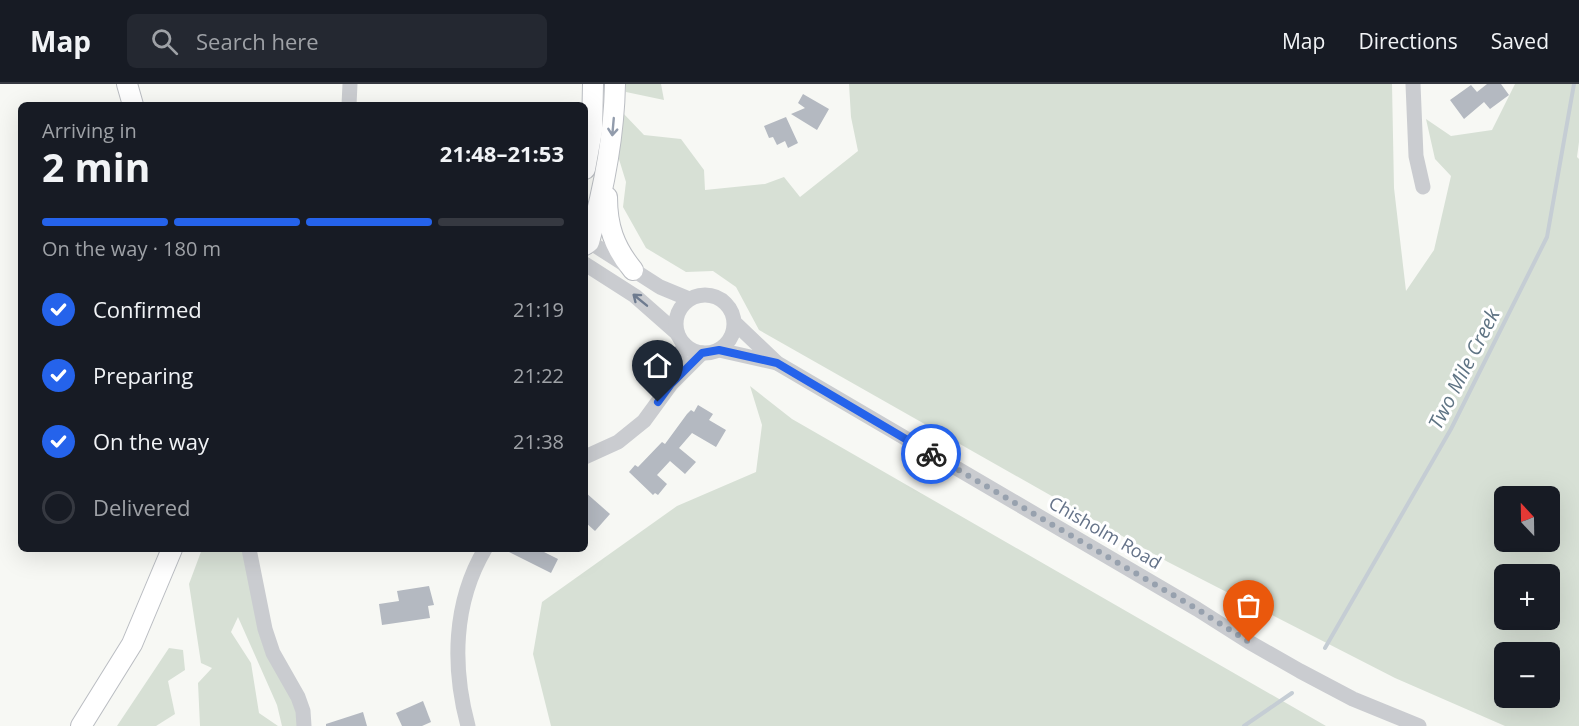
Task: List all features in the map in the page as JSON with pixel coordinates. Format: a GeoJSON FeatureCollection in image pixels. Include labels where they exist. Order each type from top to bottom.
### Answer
{"type":"FeatureCollection","features":[{"type":"Feature","properties":{"kind":"main road"},"geometry":{"type":"LineString","coordinates":[[127,84],[132,102]]}},
{"type":"Feature","properties":{"kind":"main road"},"geometry":{"type":"LineString","coordinates":[[587,102],[591,84]]}},
{"type":"Feature","properties":{"kind":"main road"},"geometry":{"type":"LineString","coordinates":[[588,153],[592,131],[591,84]]}},
{"type":"Feature","properties":{"kind":"main road"},"geometry":{"type":"LineString","coordinates":[[588,235],[607,170],[612,141],[615,84]]}},
{"type":"Feature","properties":{"kind":"main road"},"geometry":{"type":"LineString","coordinates":[[607,170],[607,209],[611,236],[616,248],[633,270]]}},
{"type":"Feature","properties":{"kind":"main road"},"geometry":{"type":"LineString","coordinates":[[81,726],[132,644],[171,552]]}},
{"type":"Feature","properties":{"kind":"street"},"geometry":{"type":"LineString","coordinates":[[349,102],[350,84]]}},
{"type":"Feature","properties":{"kind":"street"},"geometry":{"type":"LineString","coordinates":[[1413,84],[1416,156],[1423,187]]}},
{"type":"Feature","properties":{"kind":"street"},"geometry":{"type":"LineString","coordinates":[[588,243],[660,287],[689,299]]}},
{"type":"Feature","properties":{"kind":"street"},"geometry":{"type":"LineString","coordinates":[[588,266],[635,296],[681,339],[693,350],[702,353],[719,350],[731,339],[735,323],[731,308],[719,298],[704,294],[689,299],[677,314],[681,339],[671,384]]}},
{"type":"Feature","properties":{"kind":"street","name":"Chisholm Road"},"geometry":{"type":"LineString","coordinates":[[735,323],[777,363],[1197,609],[1249,642],[1353,699],[1419,726]]}},
{"type":"Feature","properties":{"kind":"street","name":"Chisholm Road"},"geometry":{"type":"LineString","coordinates":[[719,350],[777,363]]}},
{"type":"Feature","properties":{"kind":"street"},"geometry":{"type":"LineString","coordinates":[[588,456],[618,442],[644,421],[671,384],[702,353]]}},
{"type":"Feature","properties":{"kind":"street"},"geometry":{"type":"LineString","coordinates":[[250,552],[265,629],[273,653],[298,697],[303,711],[304,726]]}},
{"type":"Feature","properties":{"kind":"street"},"geometry":{"type":"LineString","coordinates":[[468,726],[461,698],[458,666],[459,631],[463,600],[474,568],[483,552]]}},
{"type":"Feature","properties":{"kind":"shaded area"},"geometry":{"type":"Polygon","coordinates":[[[626,84],[661,84],[664,100],[626,92],[626,84]]]}},
{"type":"Feature","properties":{"kind":"shaded area"},"geometry":{"type":"Polygon","coordinates":[[[849,84],[1392,84],[1394,188],[1406,291],[1434,250],[1451,176],[1435,159],[1426,119],[1451,136],[1492,130],[1515,84],[1579,84],[1577,157],[1579,159],[1579,726],[1505,726],[1395,678],[1168,562],[759,330],[736,287],[713,271],[686,272],[646,248],[623,207],[626,182],[618,156],[622,112],[644,135],[681,139],[704,170],[705,190],[765,184],[784,177],[800,197],[858,151],[851,117],[849,84]]]}},
{"type":"Feature","properties":{"kind":"shaded area"},"geometry":{"type":"Polygon","coordinates":[[[750,386],[792,419],[1326,726],[551,726],[533,654],[542,602],[677,506],[756,472],[762,425],[750,386]]]}},
{"type":"Feature","properties":{"kind":"shaded area"},"geometry":{"type":"Polygon","coordinates":[[[201,552],[244,552],[295,702],[298,726],[282,726],[277,705],[238,617],[231,632],[251,663],[259,713],[278,726],[200,726],[198,683],[212,668],[201,663],[189,584],[201,552]]]}},
{"type":"Feature","properties":{"kind":"shaded area"},"geometry":{"type":"Polygon","coordinates":[[[169,648],[183,650],[185,670],[168,681],[175,714],[156,726],[117,726],[169,648]]]}},
{"type":"Feature","properties":{"kind":"building"},"geometry":{"type":"Polygon","coordinates":[[[1487,84],[1501,84],[1509,95],[1490,109],[1484,102],[1464,119],[1450,100],[1471,85],[1477,92],[1487,84]]]}},
{"type":"Feature","properties":{"kind":"building"},"geometry":{"type":"Polygon","coordinates":[[[803,94],[829,109],[817,130],[791,114],[805,108],[798,103],[803,94]]]}},
{"type":"Feature","properties":{"kind":"building"},"geometry":{"type":"Polygon","coordinates":[[[786,117],[798,143],[788,148],[785,141],[777,145],[773,137],[769,138],[764,126],[786,117]]]}},
{"type":"Feature","properties":{"kind":"building"},"geometry":{"type":"Polygon","coordinates":[[[698,405],[713,414],[709,420],[726,430],[716,447],[692,433],[679,448],[696,462],[685,474],[670,461],[657,475],[667,484],[658,495],[655,493],[653,495],[629,472],[635,465],[638,467],[662,442],[665,444],[687,414],[691,410],[694,412],[698,405]]]}},
{"type":"Feature","properties":{"kind":"building"},"geometry":{"type":"Polygon","coordinates":[[[588,495],[610,514],[595,531],[588,525],[588,495]]]}},
{"type":"Feature","properties":{"kind":"building"},"geometry":{"type":"Polygon","coordinates":[[[509,552],[544,552],[558,559],[551,573],[509,552]]]}},
{"type":"Feature","properties":{"kind":"building"},"geometry":{"type":"Polygon","coordinates":[[[429,586],[434,605],[428,606],[430,618],[382,625],[379,604],[399,601],[397,591],[429,586]]]}},
{"type":"Feature","properties":{"kind":"building"},"geometry":{"type":"Polygon","coordinates":[[[423,701],[431,722],[422,726],[402,726],[396,713],[423,701]]]}},
{"type":"Feature","properties":{"kind":"building"},"geometry":{"type":"Polygon","coordinates":[[[363,712],[367,726],[326,726],[326,724],[363,712]]]}},
{"type":"Feature","properties":{"kind":"waterway","name":"Two Mile Creek"},"geometry":{"type":"LineString","coordinates":[[1325,648],[1451,429],[1547,237],[1574,84]]}},
{"type":"Feature","properties":{"kind":"waterway","name":"Two Mile Creek"},"geometry":{"type":"LineString","coordinates":[[1244,726],[1292,693]]}},
{"type":"Feature","properties":{"kind":"way so far"},"geometry":{"type":"LineString","coordinates":[[931,454],[1197,609],[1249,642]]}},
{"type":"Feature","properties":{"kind":"route"},"geometry":{"type":"LineString","coordinates":[[658,402],[671,384],[702,353],[719,350],[777,363],[931,454]]}}]}
